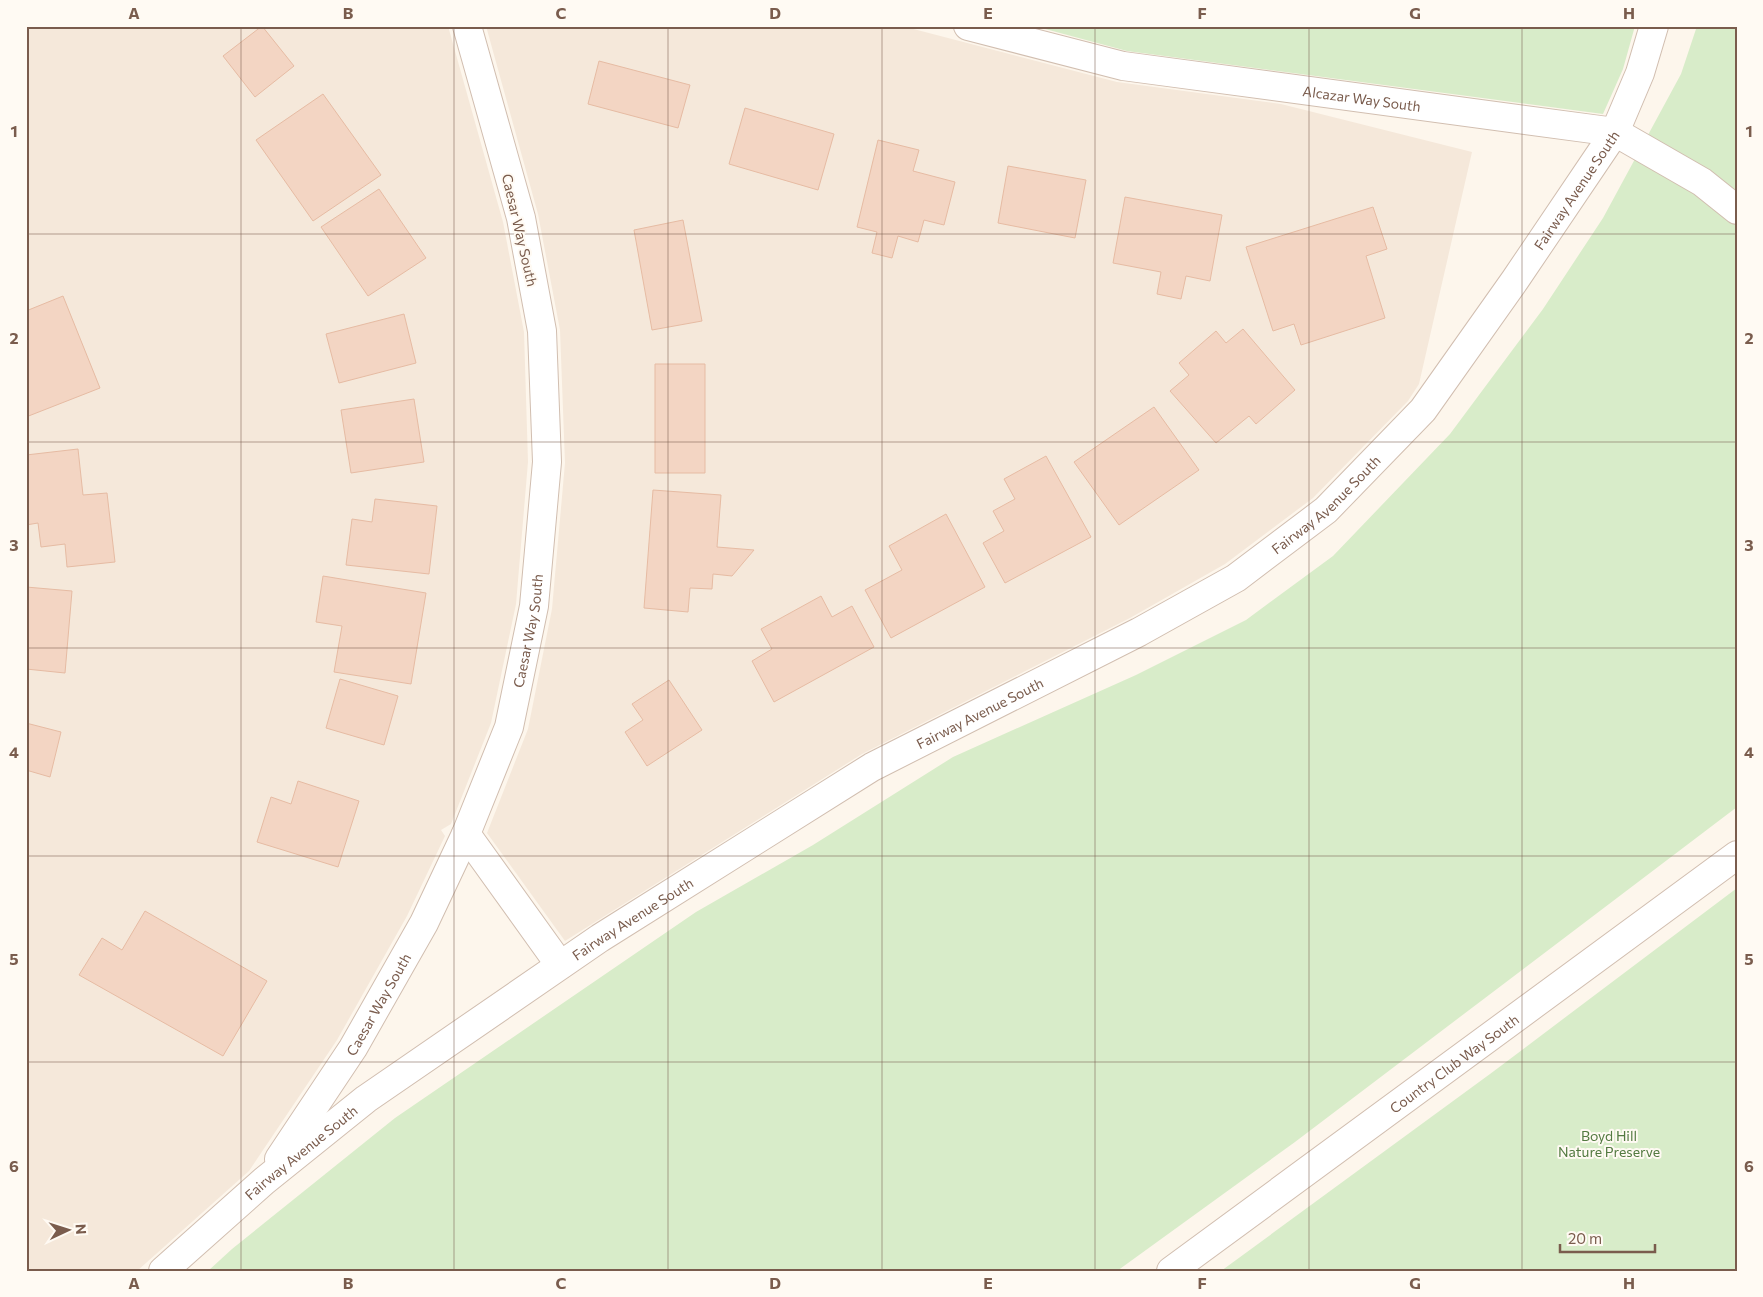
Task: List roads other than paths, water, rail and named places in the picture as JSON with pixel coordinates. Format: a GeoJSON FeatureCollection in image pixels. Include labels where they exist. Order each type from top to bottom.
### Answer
{"type":"FeatureCollection","features":[{"type":"Feature","properties":{"kind":"street","name":"Caesar Way South"},"geometry":{"type":"LineString","coordinates":[[264,1181],[353,1048],[424,923],[466,834],[510,727],[534,606],[547,462],[542,331],[521,218],[467,26]]}},
{"type":"Feature","properties":{"kind":"street","name":"Alcazar Way South"},"geometry":{"type":"LineString","coordinates":[[968,26],[1122,66],[1614,132],[1702,182],[1737,210]]}},
{"type":"Feature","properties":{"kind":"street","name":"Fairway Avenue South"},"geometry":{"type":"LineString","coordinates":[[163,1271],[264,1181],[366,1099],[608,933],[872,767],[1139,632],[1236,578],[1326,510],[1423,410],[1515,280],[1614,132],[1640,73],[1654,26]]}},
{"type":"Feature","properties":{"kind":"street"},"geometry":{"type":"LineString","coordinates":[[466,834],[560,965]]}},
{"type":"Feature","properties":{"kind":"street","name":"Country Club Way South"},"geometry":{"type":"LineString","coordinates":[[1171,1271],[1737,855]]}},
{"type":"Feature","properties":{"kind":"park label","name":"Boyd Hill Nature Preserve"},"geometry":{"type":"Point","coordinates":[1609,1144]}}]}
